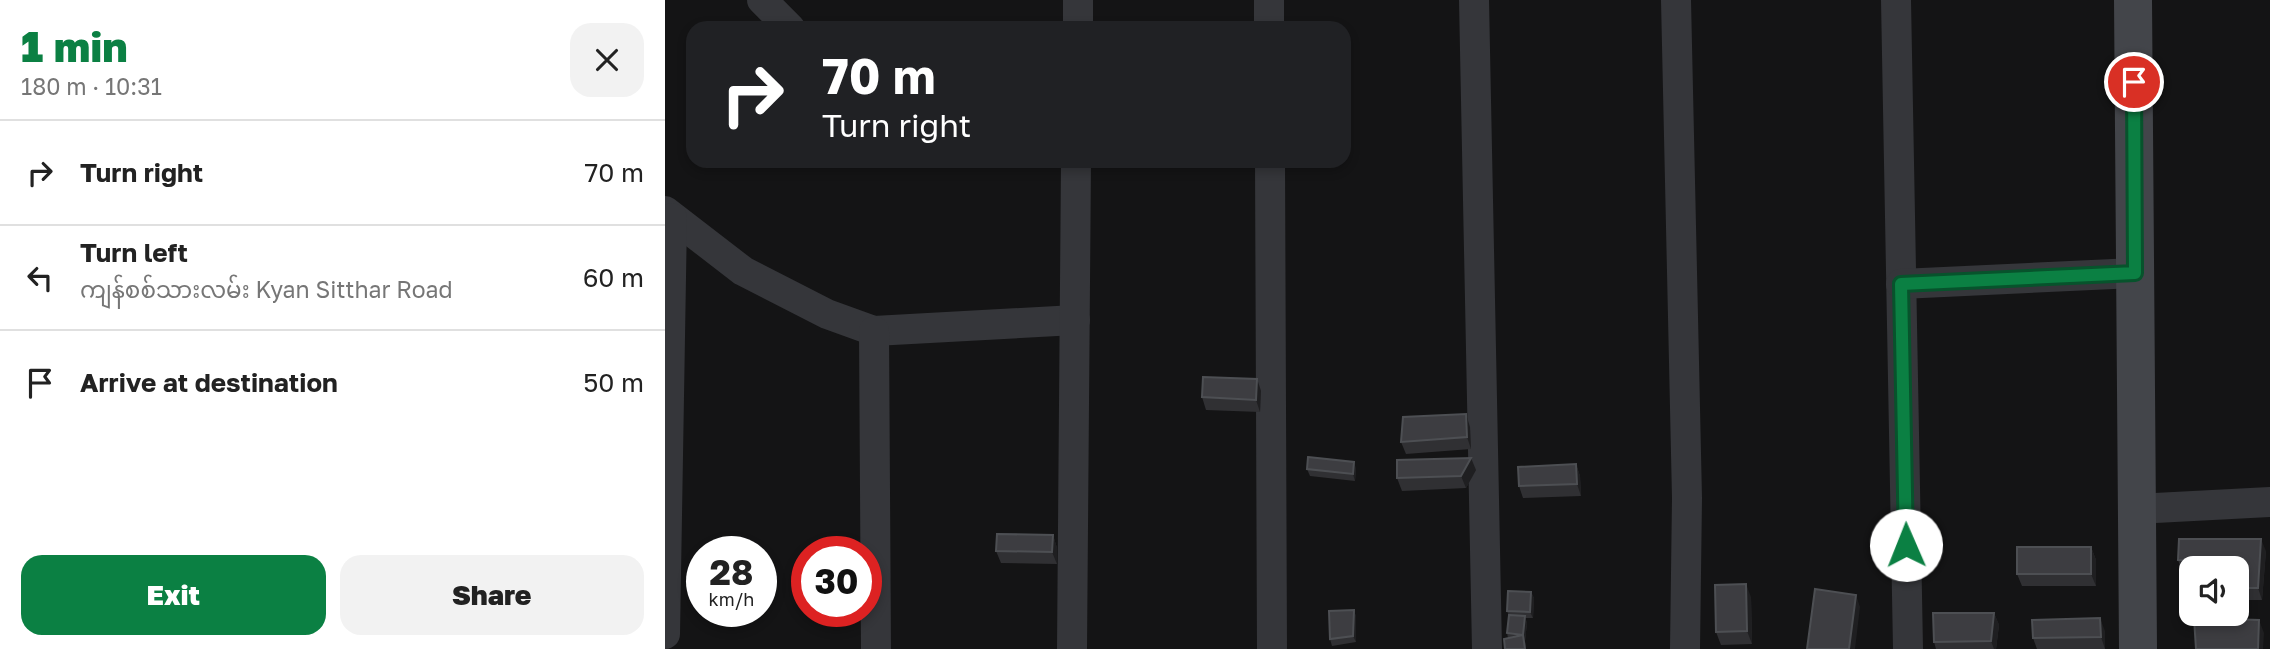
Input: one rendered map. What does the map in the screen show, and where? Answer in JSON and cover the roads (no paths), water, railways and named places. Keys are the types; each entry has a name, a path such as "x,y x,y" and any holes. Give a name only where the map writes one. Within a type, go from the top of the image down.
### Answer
{"main road":[{"path":"2133,0 2138,649"}],"street":[{"path":"762,0 783,21"},
{"path":"1078,0 1078,21"},
{"path":"1269,0 1269,21"},
{"path":"1474,0 1487,649"},
{"path":"1676,0 1687,498 1685,649"},
{"path":"1896,0 1908,649"},
{"path":"1072,649 1076,168"},
{"path":"1270,168 1272,649"},
{"path":"668,215 743,271 827,314 874,331 1075,320"},
{"path":"665,634 668,215"},
{"path":"1901,284 2135,273"},
{"path":"874,331 876,649"},
{"path":"2136,509 2270,502"}]}
